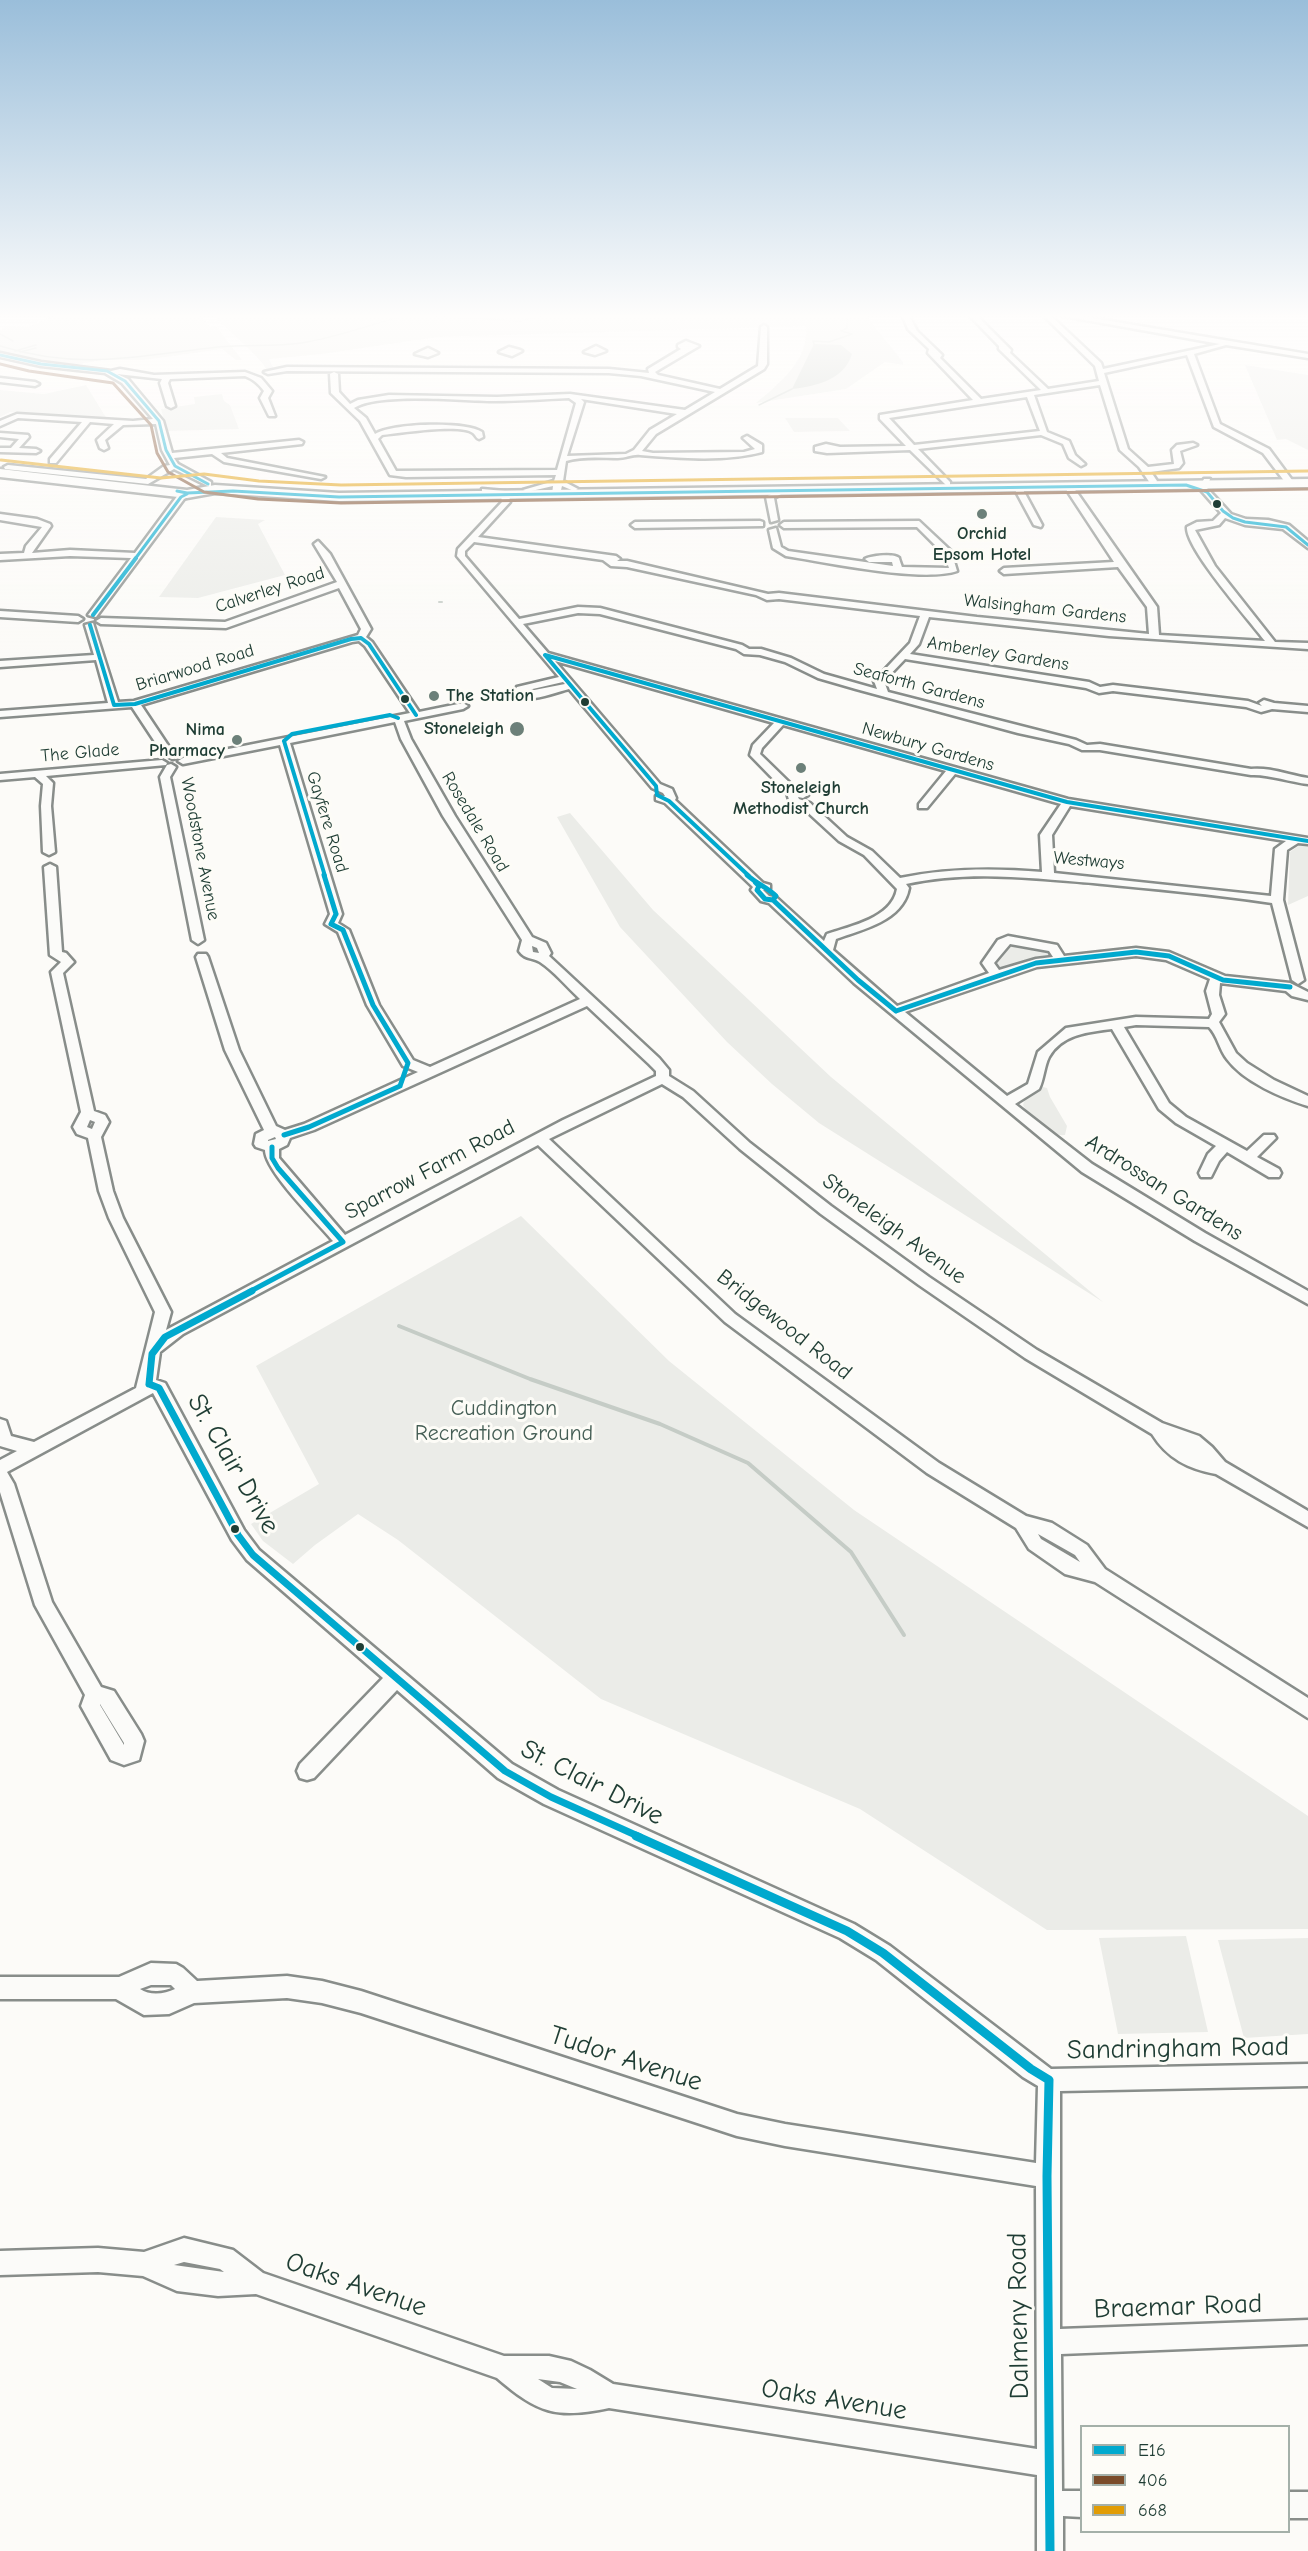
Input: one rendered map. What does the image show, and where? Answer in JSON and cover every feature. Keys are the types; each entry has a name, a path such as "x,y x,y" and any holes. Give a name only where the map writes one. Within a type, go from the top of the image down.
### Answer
{"highway":[{"path":"3,470 186,487 208,486 308,493 557,488 784,490 1017,486 1186,485 1211,487 1308,481"},
{"path":"208,486 303,496 507,495 557,488 1153,481 1211,487 1288,480 1308,481"}],"street":[{"path":"1,435 25,437 13,450"},
{"path":"53,461 75,435"},
{"path":"104,448 101,440 107,435"},
{"path":"163,435 169,456 186,487"},
{"path":"375,435 391,472 399,475 561,472"},
{"path":"557,488 570,435"},
{"path":"637,452 649,435"},
{"path":"564,455 627,456 637,452 672,455 744,454 759,450 759,447 740,435"},
{"path":"899,435 946,484"},
{"path":"840,449 910,448 1023,435"},
{"path":"1046,435 1065,443 1072,456 1081,464"},
{"path":"1120,435 1124,450 1153,481"},
{"path":"1235,435 1266,452 1288,480"},
{"path":"169,456 299,442"},
{"path":"1145,470 1176,466 1179,463 1175,453 1178,447 1193,445"},
{"path":"0,450 36,451"},
{"path":"215,452 224,460 321,477"},
{"path":"3,470 148,482 167,468 175,466"},
{"path":"186,487 208,486"},
{"path":"1017,486 1038,525"},
{"path":"1068,486 1154,611 1154,636"},
{"path":"114,705 99,657 95,620 186,487"},
{"path":"1211,487 1225,513 1245,522"},
{"path":"756,490 762,493 768,517 762,528 773,530 784,525"},
{"path":"766,521 770,497 784,490"},
{"path":"485,491 507,495 504,505 461,551 461,556 545,655"},
{"path":"1218,522 1225,513"},
{"path":"0,517 37,522 46,526 29,548 27,557"},
{"path":"635,525 766,521 784,525 914,522 923,525 943,547 954,567 948,571 899,570 895,558 839,561 780,551 773,530"},
{"path":"1273,645 1189,533 1194,526 1218,522 1268,523 1286,527 1308,545"},
{"name":"Walsingham Gardens","path":"472,539 608,560 614,564 627,564 759,593 767,597 779,596 926,614 1154,636 1308,646"},
{"path":"318,544 326,554 366,629 360,638 369,644 417,715"},
{"path":"0,557 70,553 137,556"},
{"path":"1005,571 1120,564"},
{"name":"Calverley Road","path":"0,614 78,619 81,623 95,620 226,625 341,584"},
{"name":"Seaforth Gardens","path":"517,622 578,610 600,611 739,647 747,652 760,652 788,660 821,676 1022,731 1072,742 1086,748 1100,747 1251,772 1265,779 1279,777 1308,782"},
{"path":"860,687 879,681 903,656 918,638 926,614"},
{"name":"Briarwood Road","path":"0,714 135,704 360,638"},
{"name":"Ardrossan Gardens","path":"545,655 656,786 657,795 669,801 759,886 757,890 760,896 773,900 858,980 1087,1168 1200,1237 1307,1296"},
{"name":"Newbury Gardens","path":"545,655 1067,802 1302,840"},
{"name":"Amberley Gardens","path":"903,656 1089,685 1099,690 1113,688 1248,704 1261,709 1272,706 1308,709"},
{"path":"0,664 99,657"},
{"path":"879,681 884,693"},
{"path":"135,704 172,762"},
{"name":"The Glade","path":"0,777 172,762 463,706"},
{"name":"Rosedale Road","path":"398,718 406,739 449,816 528,940 525,951 529,955 542,957 627,1036"},
{"path":"780,722 757,747 755,754 793,792 794,801 806,805 843,839 867,853 903,888 903,896 885,915 831,936 809,934"},
{"name":"Gayfere Road","path":"284,741 336,914 331,924 343,930 373,1005 408,1064"},
{"name":"Woodstone Avenue","path":"172,762 165,777 198,940 190,951 202,957 232,1050 277,1133"},
{"path":"65,771 48,783 46,806 49,852 40,860 41,864 50,867 56,955 50,959 48,966 57,972 88,1114 83,1118 80,1127 82,1131 94,1135 106,1191 116,1218 163,1312 176,1318 194,1321"},
{"path":"923,806 952,771"},
{"path":"36,773 48,783"},
{"path":"1048,876 1046,836 1067,802"},
{"path":"1268,835 1281,849 1277,900 1298,983 1296,993 1308,996"},
{"path":"1281,849 1302,840"},
{"name":"Westways","path":"899,882 974,870 1219,891 1277,900"},
{"path":"827,951 831,936"},
{"path":"996,975 988,963 1002,943 1008,940 1053,948 1061,960"},
{"path":"896,1011 1036,963 1136,952 1183,961 1218,978 1248,984 1298,983"},
{"path":"1212,1023 1219,1014 1211,990 1212,984 1218,978"},
{"path":"343,1242 278,1168 272,1158 272,1147 282,1142 277,1133 309,1127 588,1000"},
{"path":"1006,1102 1034,1086 1043,1055 1057,1041 1079,1029 1136,1022 1212,1023 1218,1027 1230,1054 1238,1063 1259,1078 1308,1101"},
{"path":"1116,1025 1164,1106 1181,1120 1274,1173"},
{"name":"Stoneleigh Avenue","path":"627,1036 662,1070 663,1078 688,1094 745,1146 826,1210 924,1281 1031,1354 1158,1429 1167,1443 1182,1455 1199,1464 1219,1467 1308,1520"},
{"path":"400,1086 408,1064 431,1072"},
{"name":"Sparrow Farm Road","path":"154,1346 194,1321 539,1138 663,1078"},
{"name":"Bridgewood Road","path":"539,1138 730,1318 933,1468 1022,1523 1035,1544 1071,1568 1099,1575 1308,1708"},
{"path":"1248,1158 1269,1138"},
{"path":"1206,1173 1213,1158 1225,1146"},
{"path":"0,1468 142,1393 149,1384 151,1374 149,1367 163,1312"},
{"name":"St. Clair Drive","path":"149,1384 159,1388 238,1535 253,1554 505,1771 527,1786 847,1931 883,1953 1031,2069 1049,2080"},
{"path":"0,1457 3,1434 35,1449"},
{"path":"0,1476 6,1484 44,1605 95,1694"},
{"path":"307,1771 397,1677"},
{"path":"0,1988 119,1988 151,1974 176,1975 193,1992"},
{"name":"Tudor Avenue","path":"119,1988 144,2004 169,2003 193,1992 287,1987 322,1992 361,2002 737,2125 784,2135 1047,2176"},
{"name":"Sandringham Road","path":"1049,2080 1308,2074"},
{"name":"Dalmeny Road","path":"1049,2080 1047,2176 1050,2551"},
{"name":"Oaks Avenue","path":"0,2263 98,2260 144,2264 177,2279 218,2284 256,2282 504,2368 534,2394 554,2401 577,2403 609,2396 1050,2464"},
{"name":"Braemar Road","path":"1050,2343 1308,2332"},
{"name":"Oaks Avenue","path":"504,2368 543,2366 563,2369 582,2376 609,2396"},
{"path":"1050,2503 1080,2504"},
{"path":"1290,2505 1308,2505"}],"green space":[{"path":"1275,435 1308,435 1308,450 1286,439 1277,440"},
{"path":"216,517 265,520 258,524 285,575 198,598 159,597"},
{"path":"570,813 653,910 831,1077 1103,1302 819,1123 772,1084 727,1042 620,927 557,817"},
{"path":"1301,844 1308,844 1308,896 1288,905 1290,852"},
{"path":"1012,943 1049,950 1053,956 1001,970 992,966 1003,946"},
{"path":"1043,1087 1047,1088 1067,1126 1065,1135 1047,1130 1030,1115 1023,1105 1026,1096"},
{"name":"Cuddington Recreation Ground","path":"521,1216 669,1361 854,1510 1308,1816 1308,1929 1047,1930 860,1809 601,1699 398,1540 358,1514 293,1564 263,1541 251,1524 319,1484 256,1366"},
{"path":"1186,1936 1208,2032 1118,2034 1099,1938"},
{"path":"1308,1938 1308,2034 1244,2038 1218,1940"}],"waterway":[{"path":"399,1326 530,1379 660,1424 748,1463 851,1552 904,1635"}],"transit line":[{"name":"406","path":"153,435 157,453 168,472 204,492 258,499 341,503 1308,489"},
{"name":"E16","path":"162,435 166,450 175,466 208,484"},
{"name":"668","path":"1,460 161,478 204,474 259,481 341,485 1308,471"},
{"name":"E16","path":"177,491 187,493 233,491 339,497 1186,485 1207,492 1223,511 1233,518 1245,522 1286,527 1308,545"},
{"name":"E16","path":"93,615 181,497 187,494"},
{"name":"E16","path":"90,625 114,705"},
{"name":"E16","path":"361,638 369,644 416,715"},
{"name":"E16","path":"114,705 135,704 351,639 361,638"},
{"name":"E16","path":"545,655 1067,802 1308,841"},
{"name":"E16","path":"545,655 656,786 657,795 669,801 759,886 769,889 776,896 773,900"},
{"name":"E16","path":"284,741 292,734 390,715 398,718"},
{"name":"E16","path":"284,741 336,914"},
{"name":"E16","path":"755,882 759,886 757,890 765,899 773,900 858,980 896,1011"},
{"name":"E16","path":"336,914 331,924 343,930 373,1005 408,1063 400,1086"},
{"name":"E16","path":"896,1011 1036,963 1136,952 1169,956 1223,980 1290,987"},
{"name":"E16","path":"284,1135 309,1127 400,1086"},
{"name":"E16","path":"272,1147 272,1158 278,1168 343,1242"},
{"name":"E16","path":"149,1384 152,1354 165,1337 343,1242"},
{"name":"E16","path":"149,1384 159,1388 238,1535 253,1555 505,1771 551,1797 847,1931 883,1953 1031,2069 1049,2080"},
{"name":"E16","path":"1049,2080 1047,2176 1050,2551"}],"place":[{"name":"Orchid Epsom Hotel","path":"982,514"},
{"name":"The Station","path":"434,696"},
{"name":"Stoneleigh","path":"517,729"},
{"name":"Nima Pharmacy","path":"237,740"},
{"name":"Stoneleigh Methodist Church","path":"801,768"}]}
